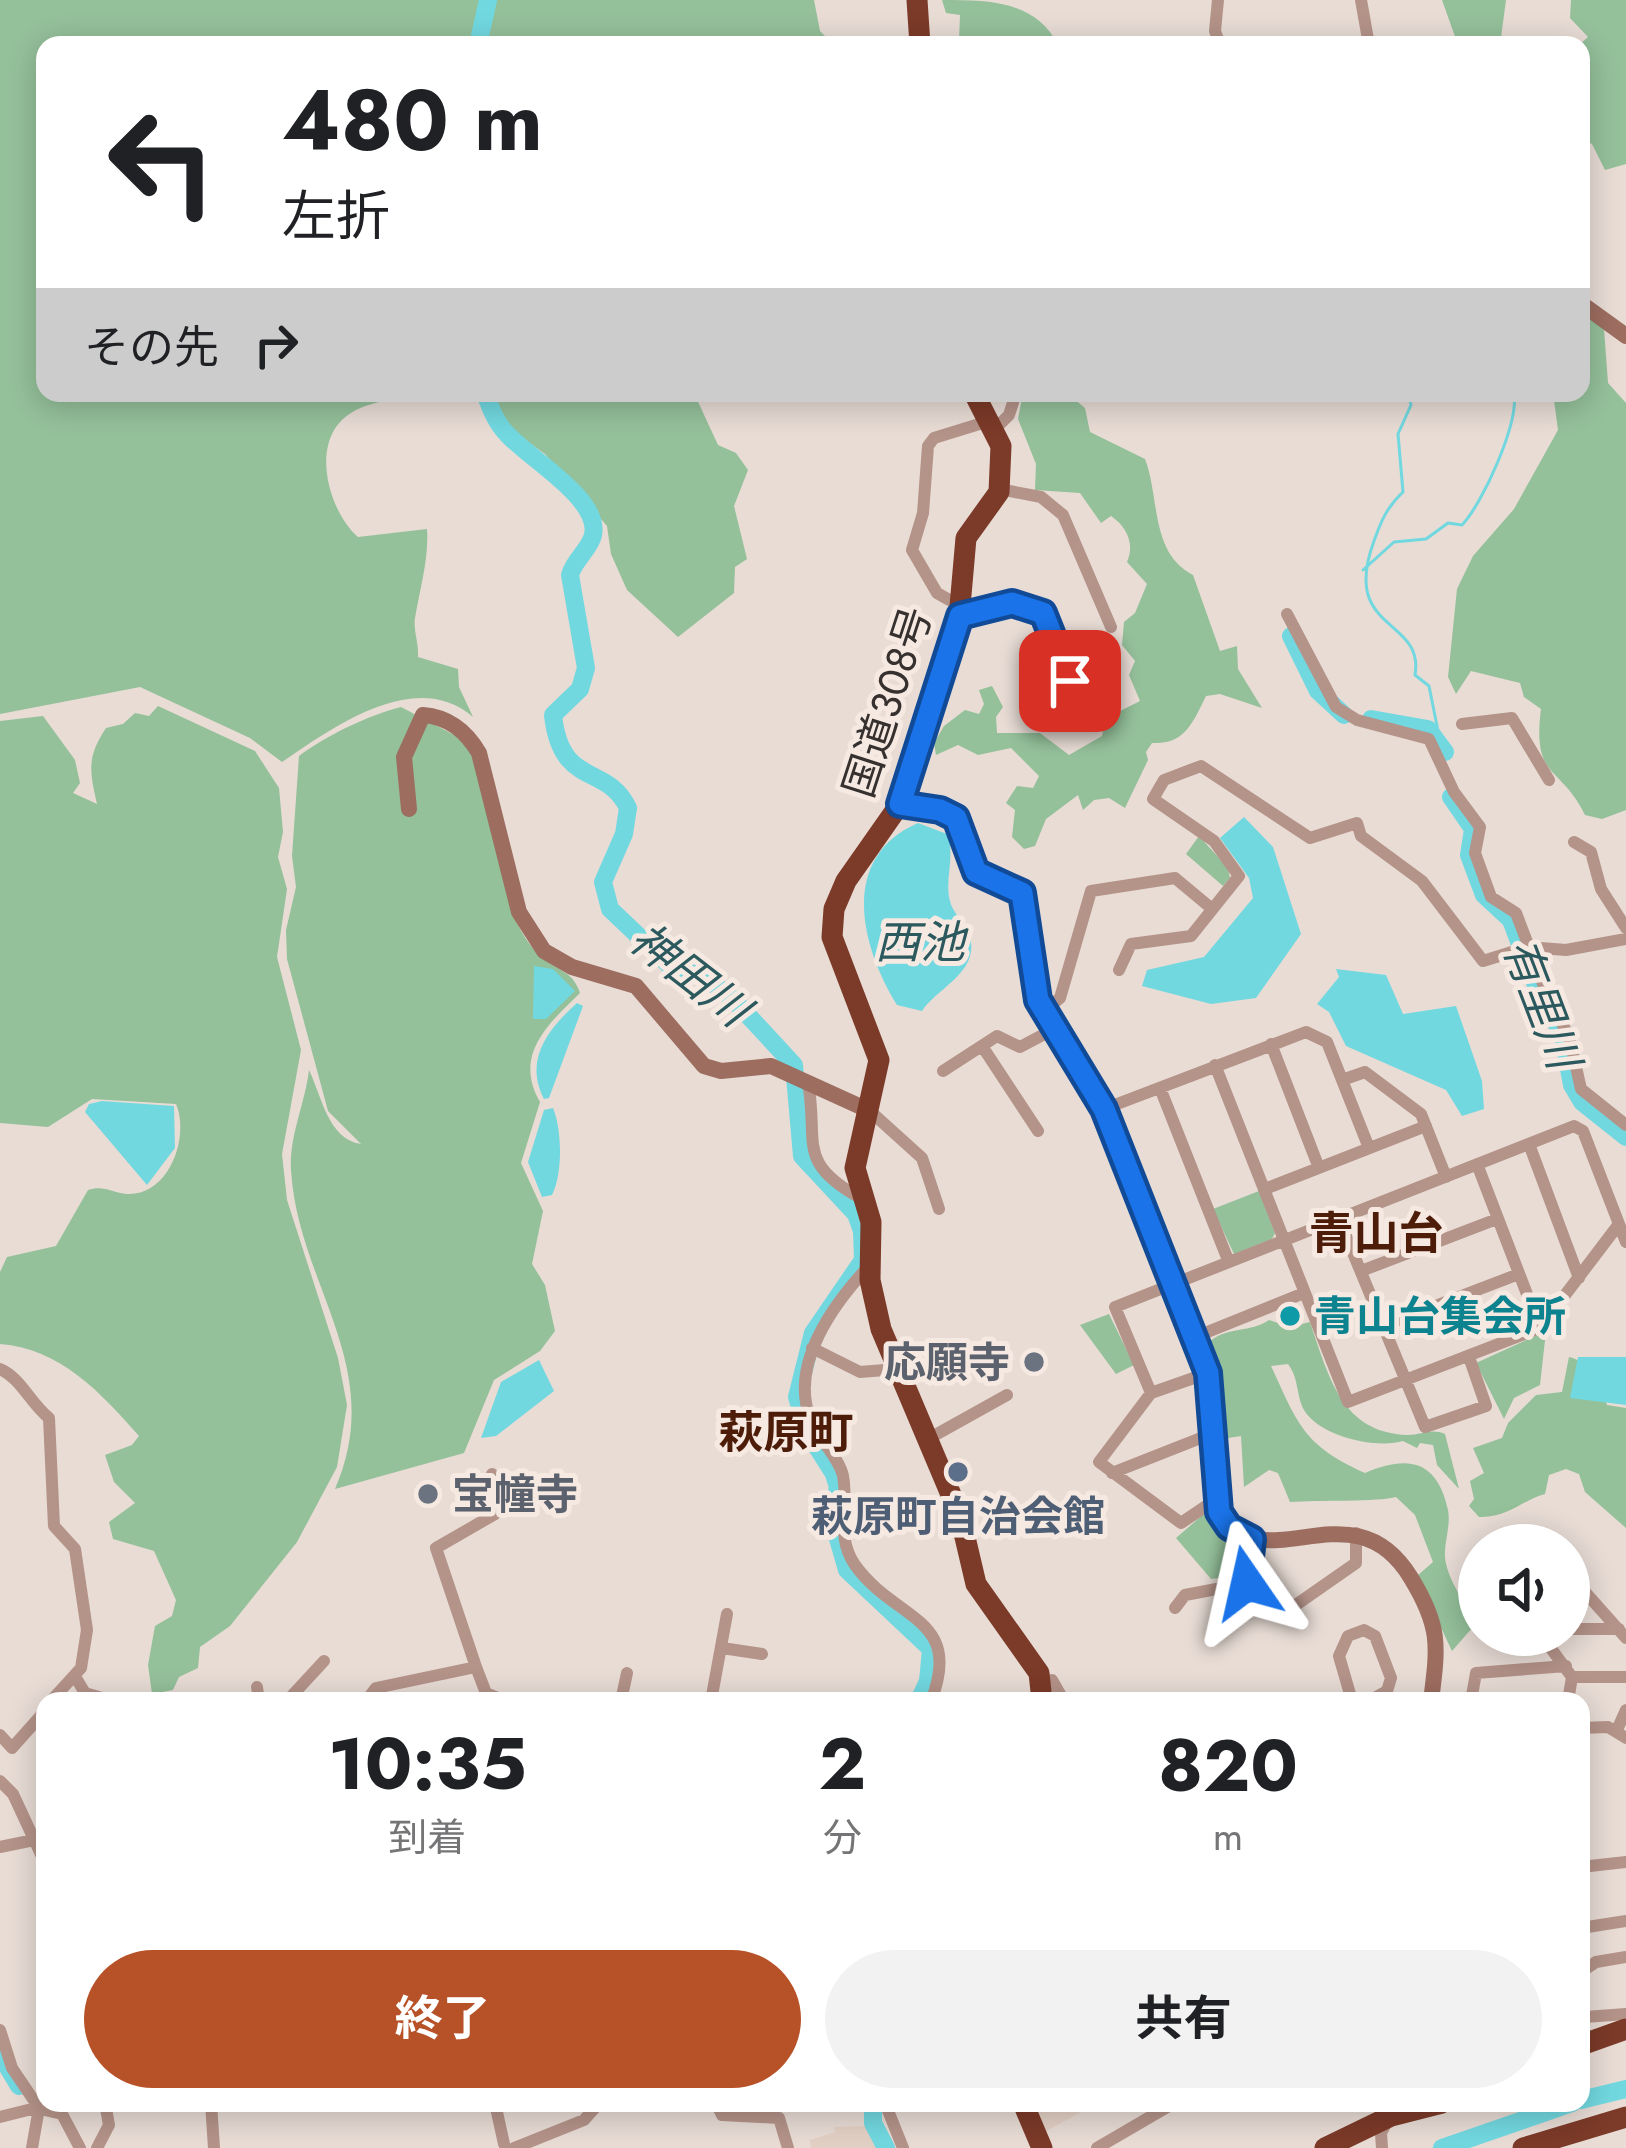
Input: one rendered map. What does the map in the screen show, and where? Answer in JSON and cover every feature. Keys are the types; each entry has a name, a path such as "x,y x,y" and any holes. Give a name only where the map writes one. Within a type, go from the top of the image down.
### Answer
{"highway":[{"path":"917,0 919,36"},
{"path":"979,402 1003,459 999,489"},
{"name":"国道308号","path":"999,489 989,512 966,538 960,611 900,804 846,881 833,909 837,954 879,1060 870,1111 855,1154 873,1237 872,1293 897,1369 960,1516 976,1584 1042,1692"},
{"path":"1590,2041 1626,2029"},
{"path":"1590,2055 1626,2043"},
{"path":"1027,2112 1042,2148"},
{"path":"1325,2148 1394,2112"},
{"path":"1523,2148 1626,2116"}],"street":[{"path":"1217,36 1218,0"},
{"path":"1361,0 1367,36"},
{"path":"1590,308 1626,336"},
{"path":"1013,402 1009,415 992,425 934,438 928,446 923,513 913,539 917,564 937,593 960,611 1012,603 1043,613 1070,681"},
{"path":"999,489 1041,497 1063,515 1111,627"},
{"path":"1287,614 1336,707 1357,720 1420,734 1434,744 1454,792 1480,827 1475,853 1491,897 1516,913 1569,1036 1581,1089 1626,1125"},
{"path":"409,809 407,746 423,715 439,717 464,732 479,753 519,912 544,951 569,966 636,986 704,1066 722,1071 771,1066 870,1111 922,1158 938,1209"},
{"path":"1462,724 1512,718 1549,780"},
{"path":"1119,970 1131,944 1191,935 1239,873 1214,841 1153,797 1164,780 1201,766 1310,838 1357,823 1361,836 1421,881 1484,961 1528,947 1566,950 1626,939"},
{"path":"900,804 940,810 956,818 976,872 1022,893 1031,982 1104,1109 1208,1373 1215,1500 1229,1527 1252,1539 1356,1533 1380,1541 1400,1561 1436,1624 1432,1692"},
{"path":"1574,842 1591,852 1600,889 1626,928"},
{"path":"1045,1010 1060,998 1090,890 1175,878 1211,908"},
{"path":"944,1072 997,1036 1020,1047 1056,1028"},
{"path":"1104,1109 1306,1032 1327,1042 1369,1148"},
{"path":"1271,1044 1319,1168"},
{"path":"982,1046 1038,1131"},
{"path":"1215,1065 1348,1402 1540,1328 1619,1224"},
{"path":"1342,1080 1365,1072 1421,1114 1445,1177"},
{"path":"808,1082 808,1136 816,1163 862,1198"},
{"path":"1160,1088 1228,1260"},
{"path":"1265,1189 1426,1126"},
{"path":"1150,1393 1115,1307 1574,1126 1583,1131 1626,1242"},
{"path":"1528,1144 1579,1278"},
{"path":"1477,1164 1540,1328"},
{"path":"1339,1219 1421,1425 1448,1421 1487,1403 1469,1357"},
{"path":"1361,1271 1497,1219"},
{"path":"871,1264 808,1344 808,1411 842,1469 846,1549 866,1577 937,1638 942,1673 935,1692"},
{"path":"1383,1326 1519,1274"},
{"path":"1195,1337 1304,1293"},
{"path":"808,1344 860,1372 897,1369"},
{"path":"0,1369 17,1379 25,1397 49,1418 54,1526 75,1549 86,1617 76,1678 61,1692"},
{"path":"1208,1373 1150,1393 1099,1460 1181,1523 1215,1500"},
{"path":"928,1438 1007,1395"},
{"path":"1112,1473 1210,1435"},
{"path":"486,1692 436,1549 495,1514 500,1505 492,1474"},
{"path":"1247,1583 1280,1616 1356,1563 1356,1533"},
{"path":"1247,1583 1252,1539"},
{"path":"1173,1582 1185,1595"},
{"path":"1175,1608 1185,1595 1247,1583"},
{"path":"1590,1597 1623,1633"},
{"path":"713,1692 727,1614"},
{"path":"1350,1692 1340,1656 1348,1636 1364,1630 1376,1636 1391,1678 1385,1692"},
{"path":"1590,1631 1623,1633"},
{"path":"722,1648 762,1654"},
{"path":"1557,1656 1569,1671 1568,1692"},
{"path":"295,1692 324,1661"},
{"path":"373,1692 476,1667"},
{"path":"1473,1692 1476,1673 1569,1671 1626,1677"},
{"path":"623,1692 627,1673"},
{"path":"76,1678 84,1692"},
{"path":"1590,1729 1622,1734 1626,1710"},
{"path":"0,1735 4,1745 12,1748 36,1721"},
{"path":"0,1780 13,1794 36,1844"},
{"path":"0,1847 34,1840"},
{"path":"1590,1866 1626,1862"},
{"path":"1590,1927 1626,1921"},
{"path":"1590,1966 1626,1957"},
{"path":"1590,2017 1626,2014"},
{"path":"0,2030 12,2068 34,2108 32,2148"},
{"path":"0,2116 34,2108"},
{"path":"53,2112 62,2114 80,2148"},
{"path":"97,2148 109,2125 107,2112"},
{"path":"212,2112 214,2148"},
{"path":"497,2112 504,2147 584,2120 591,2112"},
{"path":"720,2112 779,2117 788,2148"},
{"path":"889,2112 903,2148"},
{"path":"1097,2148 1159,2112"},
{"path":"1382,2147 1381,2133 1399,2112"}],"shaded area":[{"path":"1035,2112 1081,2112 1045,2132"},
{"path":"867,2126 878,2148 811,2148 810,2140 835,2132 834,2127"}],"green space":[{"path":"0,0 814,0 825,36 36,36 36,402 381,402 351,413 338,425 326,457 331,493 358,537 427,529 415,622 418,657 458,669 459,687 473,717 451,703 401,700 350,719 282,762 250,738 140,687 0,714"},
{"path":"942,0 993,2 1023,11 1053,36 959,36 960,15 946,13"},
{"path":"1442,0 1506,0 1501,36 1455,36"},
{"path":"1571,0 1626,0 1626,164 1605,170 1590,143 1590,36 1570,18"},
{"path":"1590,318 1604,329 1608,383 1626,403 1626,810 1602,819 1585,815 1550,770 1541,748 1541,709 1524,697 1520,683 1471,671 1456,694 1448,677 1457,589 1473,556 1514,509 1558,430 1554,402 1590,402"},
{"path":"490,402 698,402 718,445 736,453 748,470 734,506 747,559 735,567 734,593 678,637 627,590 611,554 607,526 545,454 500,422"},
{"path":"1021,402 1078,402 1085,408 1090,432 1145,459 1169,553 1193,575 1220,651 1237,646 1238,669 1262,708 1220,694 1206,696 1180,736 1152,743 1125,808 1109,798 1094,800 1083,810 1078,795 1046,819 1035,846 1024,849 1012,837 1015,810 1006,803 1017,786 1033,788 1039,776 1011,748 978,755 958,745 936,755 934,743 944,726 965,710 979,714 984,704 979,690 992,686 1003,707 996,717 997,733 1040,733 1069,755 1102,736 1106,718 1140,701 1129,675 1135,661 1122,645 1124,622 1135,613 1147,584 1127,562 1130,542 1117,520 1111,516 1101,523 1080,493 1035,490 1036,464 1018,419"},
{"path":"158,706 255,751 279,788 283,832 278,857 287,889 277,957 301,1050 282,1154 287,1200 338,1358 347,1405 337,1467 297,1542 230,1626 200,1647 198,1668 179,1677 173,1690 162,1692 152,1692 148,1665 155,1626 172,1616 176,1600 154,1551 113,1539 109,1522 135,1503 114,1482 105,1455 132,1445 139,1436 78,1375 42,1354 0,1344 0,1272 7,1257 56,1246 88,1190 127,1194 154,1185 173,1162 180,1117 176,1104 92,1099 48,1127 0,1123 0,721 43,716 75,760 80,783 73,793 97,804 91,765 106,728 123,724 135,713 149,716"},
{"path":"401,707 460,738 472,752 513,915 533,948 569,976 580,993 556,1016 532,1055 530,1070 540,1102 521,1163 543,1211 532,1264 545,1285 555,1331 540,1351 494,1380 464,1453 335,1489 349,1445 346,1365 308,1252 291,1170 309,1070 333,1126 361,1144 328,1111 287,959 286,930 296,887 292,856 299,756 348,727"},
{"path":"1199,836 1228,868 1230,878 1223,886 1186,854"},
{"path":"1259,1191 1275,1233 1272,1239 1234,1254 1213,1209"},
{"path":"1109,1314 1134,1365 1116,1374 1080,1325"},
{"path":"1269,1320 1289,1327 1310,1322 1332,1382 1353,1413 1386,1432 1445,1434 1459,1489 1437,1465 1433,1445 1420,1443 1417,1448 1403,1441 1364,1442 1336,1434 1304,1410 1288,1364 1271,1366 1296,1418 1328,1453 1365,1473 1407,1463 1428,1471 1436,1480 1448,1510 1446,1564 1458,1592 1458,1644 1452,1651 1417,1576 1433,1562 1415,1515 1396,1497 1290,1502 1278,1473 1269,1470 1244,1487 1241,1436 1222,1439 1208,1351 1217,1336"},
{"path":"1546,1331 1540,1385 1514,1398 1504,1419 1476,1363"},
{"path":"1569,1357 1588,1369 1607,1405 1626,1408 1626,1528 1585,1492 1579,1474 1566,1469 1549,1475 1545,1494 1498,1515 1479,1517 1469,1506 1474,1499 1470,1481 1484,1473 1473,1448 1502,1438 1508,1423 1536,1395 1562,1392"},
{"path":"1206,1512 1243,1544 1242,1575 1211,1579 1176,1538"}],"water":[{"path":"1244,817 1273,847 1301,934 1256,998 1211,1004 1142,986 1147,970 1204,957 1253,898 1249,878 1220,838"},
{"name":"西池","path":"918,823 947,834 950,901 971,947 964,968 922,1011 897,1005 884,982 867,931 864,905 876,858 893,838"},
{"path":"534,966 553,969 575,991 546,1019 533,1019"},
{"path":"1336,969 1386,975 1403,1014 1456,1006 1482,1081 1484,1109 1462,1116 1446,1090 1346,1046 1329,1012 1317,1004 1339,977"},
{"path":"577,1003 583,1006 549,1098 544,1099 536,1071 542,1046"},
{"path":"89,1104 174,1106 175,1148 147,1185 85,1112"},
{"path":"553,1108 560,1164 552,1195 542,1197 528,1162 544,1110"},
{"path":"1578,1357 1626,1357 1626,1405 1570,1398"},
{"path":"539,1360 554,1391 496,1436 481,1438 501,1382"}],"waterway":[{"name":"神田川","path":"480,36 488,0"},
{"name":"神田川","path":"489,402 503,430 575,494 592,521 591,540 570,575 586,668 580,689 553,715 565,754 609,785 628,808 624,834 603,882 610,909 669,965 705,978 731,997 794,1065 802,1156 856,1214 862,1231 863,1260 813,1333 797,1397 807,1431 838,1487 832,1518 847,1570 931,1649 923,1692"},
{"path":"1410,402 1398,434 1403,492 1385,515 1374,541 1366,571 1367,593 1415,656 1415,675 1429,686 1440,741"},
{"path":"1363,570 1394,542 1426,539 1448,523 1462,525 1498,462 1514,402"},
{"name":"有里川","path":"1291,636 1318,691 1344,715"},
{"name":"有里川","path":"1371,719 1428,729 1445,752"},
{"name":"有里川","path":"1451,797 1473,829 1469,855 1484,895 1511,920 1532,976 1563,1036 1572,1085 1582,1102 1626,1137"},
{"path":"0,2054 19,2086"},
{"path":"1590,2098 1626,2089"},
{"name":"神田川","path":"873,2112 873,2123 886,2148"},
{"path":"1442,2148 1546,2112"}],"place":[{"name":"青山台集会所","path":"1290,1316"},
{"name":"応願寺","path":"1034,1362"},
{"name":"萩原町自治会館","path":"958,1472"},
{"name":"宝幢寺","path":"428,1494"}],"district":[{"name":"青山台","path":"1376,1233"},
{"name":"萩原町","path":"786,1432"}],"route":[{"path":"1070,681 1055,653 1043,613 1012,603 960,616 900,804 923,805 956,818 976,872 1018,887 1022,893 1031,982 1104,1109 1208,1373 1215,1500 1229,1527 1252,1539 1247,1583"}]}
